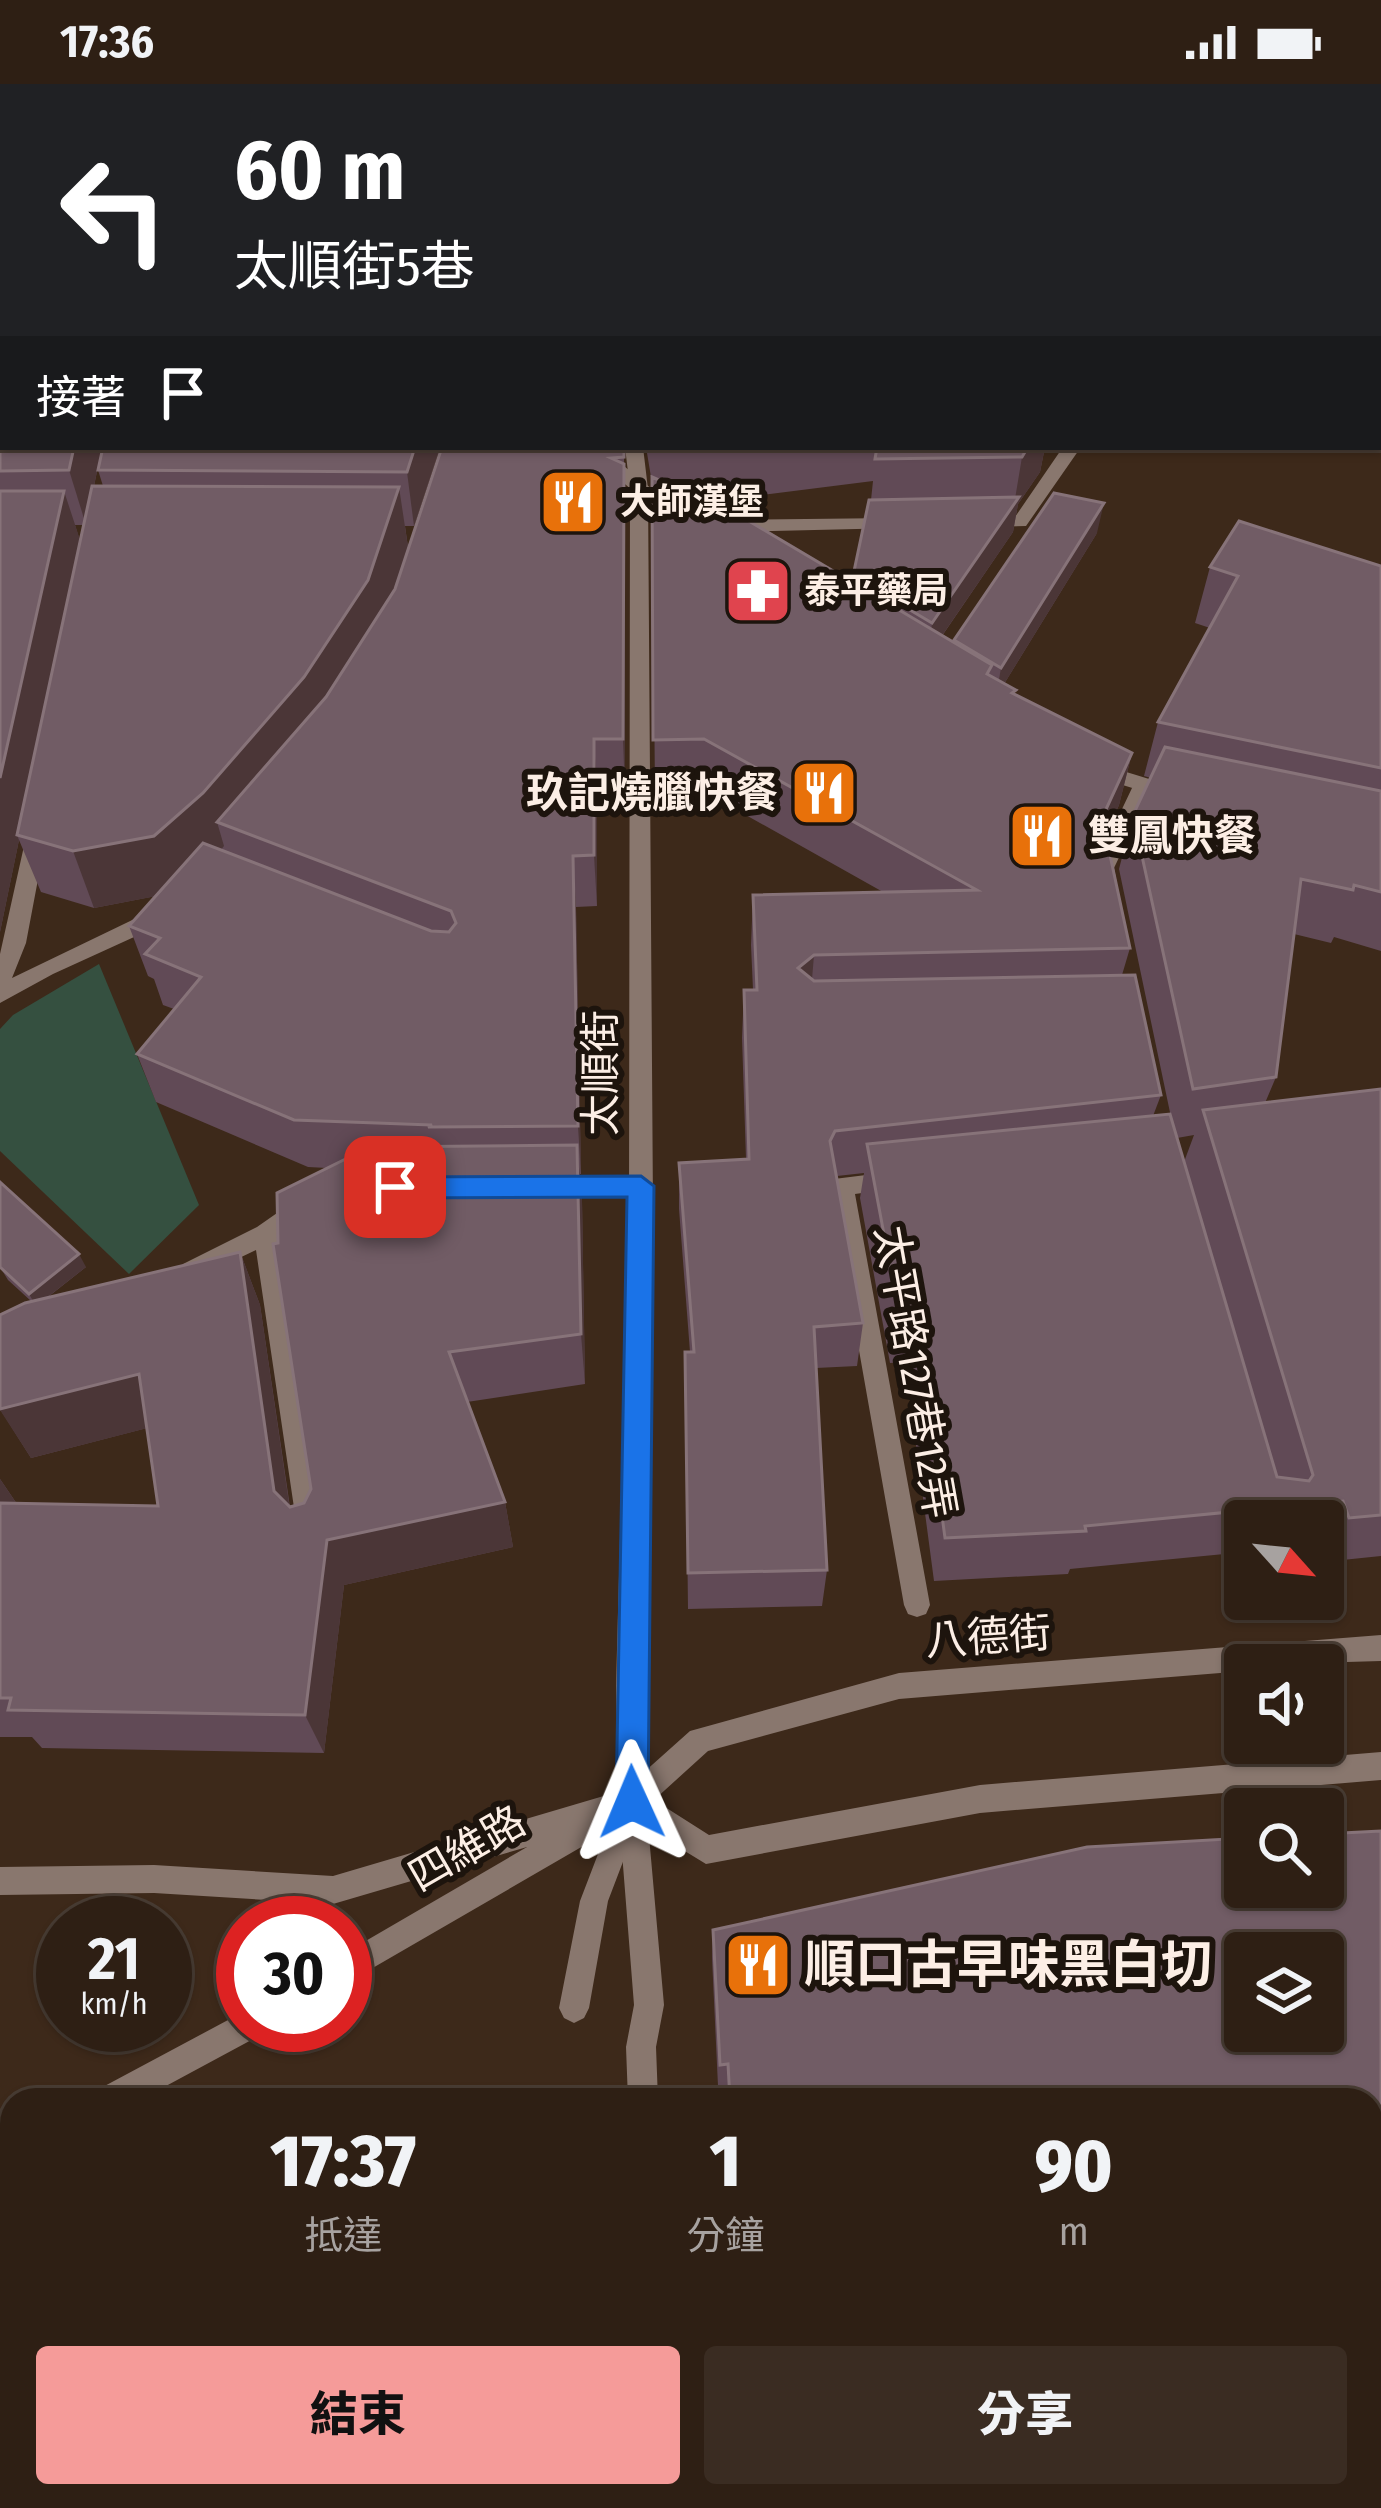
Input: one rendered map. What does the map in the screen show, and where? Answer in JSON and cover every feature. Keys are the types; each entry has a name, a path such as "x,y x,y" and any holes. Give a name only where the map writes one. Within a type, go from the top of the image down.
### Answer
{"street":[{"path":"594,450 692,526"},
{"path":"604,450 613,466"},
{"name":"太順街","path":"632,1802 641,1186 639,489 634,450"},
{"path":"1021,532 1070,450"},
{"path":"1021,532 1083,450"},
{"path":"956,523 1021,532"},
{"path":"732,551 713,532 913,524"},
{"path":"1087,766 1142,788 1188,798"},
{"path":"1112,908 1103,868 1142,788"},
{"path":"2,969 15,943 42,807"},
{"path":"0,995 45,968 171,911 184,900"},
{"name":"太平路127巷12弄","path":"911,1179 842,1186 917,1605"},
{"path":"524,1187 641,1186"},
{"path":"163,1284 266,1234 325,1189"},
{"path":"266,1234 311,1536"},
{"name":"八德街","path":"0,1881 154,1879 333,1890 632,1802 700,1739 899,1686 1381,1648"},
{"path":"632,1802 706,1850 980,1799 1381,1766"},
{"path":"574,2008 594,1901 632,1802"},
{"path":"632,1802 649,2006 641,2047 643,2088"},
{"name":"四維路","path":"372,1953 632,1802"},
{"path":"132,2088 216,2042"}],"green space":[{"path":"99,964 199,1205 129,1274 0,1151 0,1029 13,1015"}],"building":[{"path":"0,450 73,450 69,470 0,471"},
{"path":"102,450 414,450 407,472 98,470"},
{"path":"441,450 624,450 624,457 611,458 624,464 623,739 594,739 594,855 573,856 578,1126 428,1127 432,1125 294,1120 137,1054 201,977 145,954 160,938 129,926 203,843 431,931 449,932 456,923 451,911 217,822 326,697 395,589"},
{"path":"876,450 1026,450 1022,457 875,459"},
{"path":"652,477 737,514 992,665 987,674 1016,690 1012,693 1132,753 1102,818 1130,948 814,955 798,968 814,981 1135,975 1161,1095 835,1131 830,1141 863,1323 814,1327 827,1570 688,1573 685,1352 694,1352 679,1163 749,1159 744,990 757,990 753,895 977,890 704,739 653,740"},
{"path":"92,486 399,487 368,580 304,677 203,793 154,836 73,851 17,835"},
{"path":"0,491 64,491 0,778"},
{"path":"1054,493 1104,503 1001,668 954,640"},
{"path":"1019,497 932,623 853,576 869,500"},
{"path":"1239,521 1381,566 1381,768 1158,722 1238,576 1210,567"},
{"path":"1165,747 1381,791 1381,892 1301,879 1276,1077 1193,1089 1133,815"},
{"path":"1381,1089 1381,1515 1349,1518 1344,1500 1224,1500 1224,1513 1085,1526 1086,1531 945,1538 915,1313 899,1314 867,1144 1170,1114 1277,1477 1309,1481 1313,1475 1203,1110"},
{"path":"577,1145 581,1334 449,1352 505,1502 327,1540 305,1715 8,1710 11,1698 0,1698 0,1503 158,1506 139,1374 0,1409 0,1315 25,1303 240,1252 274,1491 290,1507 304,1503 311,1489 273,1244 278,1243 277,1193 370,1147"},
{"path":"0,1182 79,1254 29,1294 0,1267"},
{"path":"1381,1831 1381,2088 729,2088 728,2064 720,2065 713,1930 1087,1847 1224,1839 1224,1908 1344,1908 1344,1833"}],"place":[{"name":"大師漢堡","path":"573,502"},
{"name":"泰平藥局","path":"758,591"},
{"name":"玖記燒臘快餐","path":"824,793"},
{"name":"雙鳳快餐","path":"1042,836"},
{"name":"順口古早味黑白切","path":"758,1965"}],"route":[{"path":"395,1187 641,1186 630,1686 632,1802"}]}
